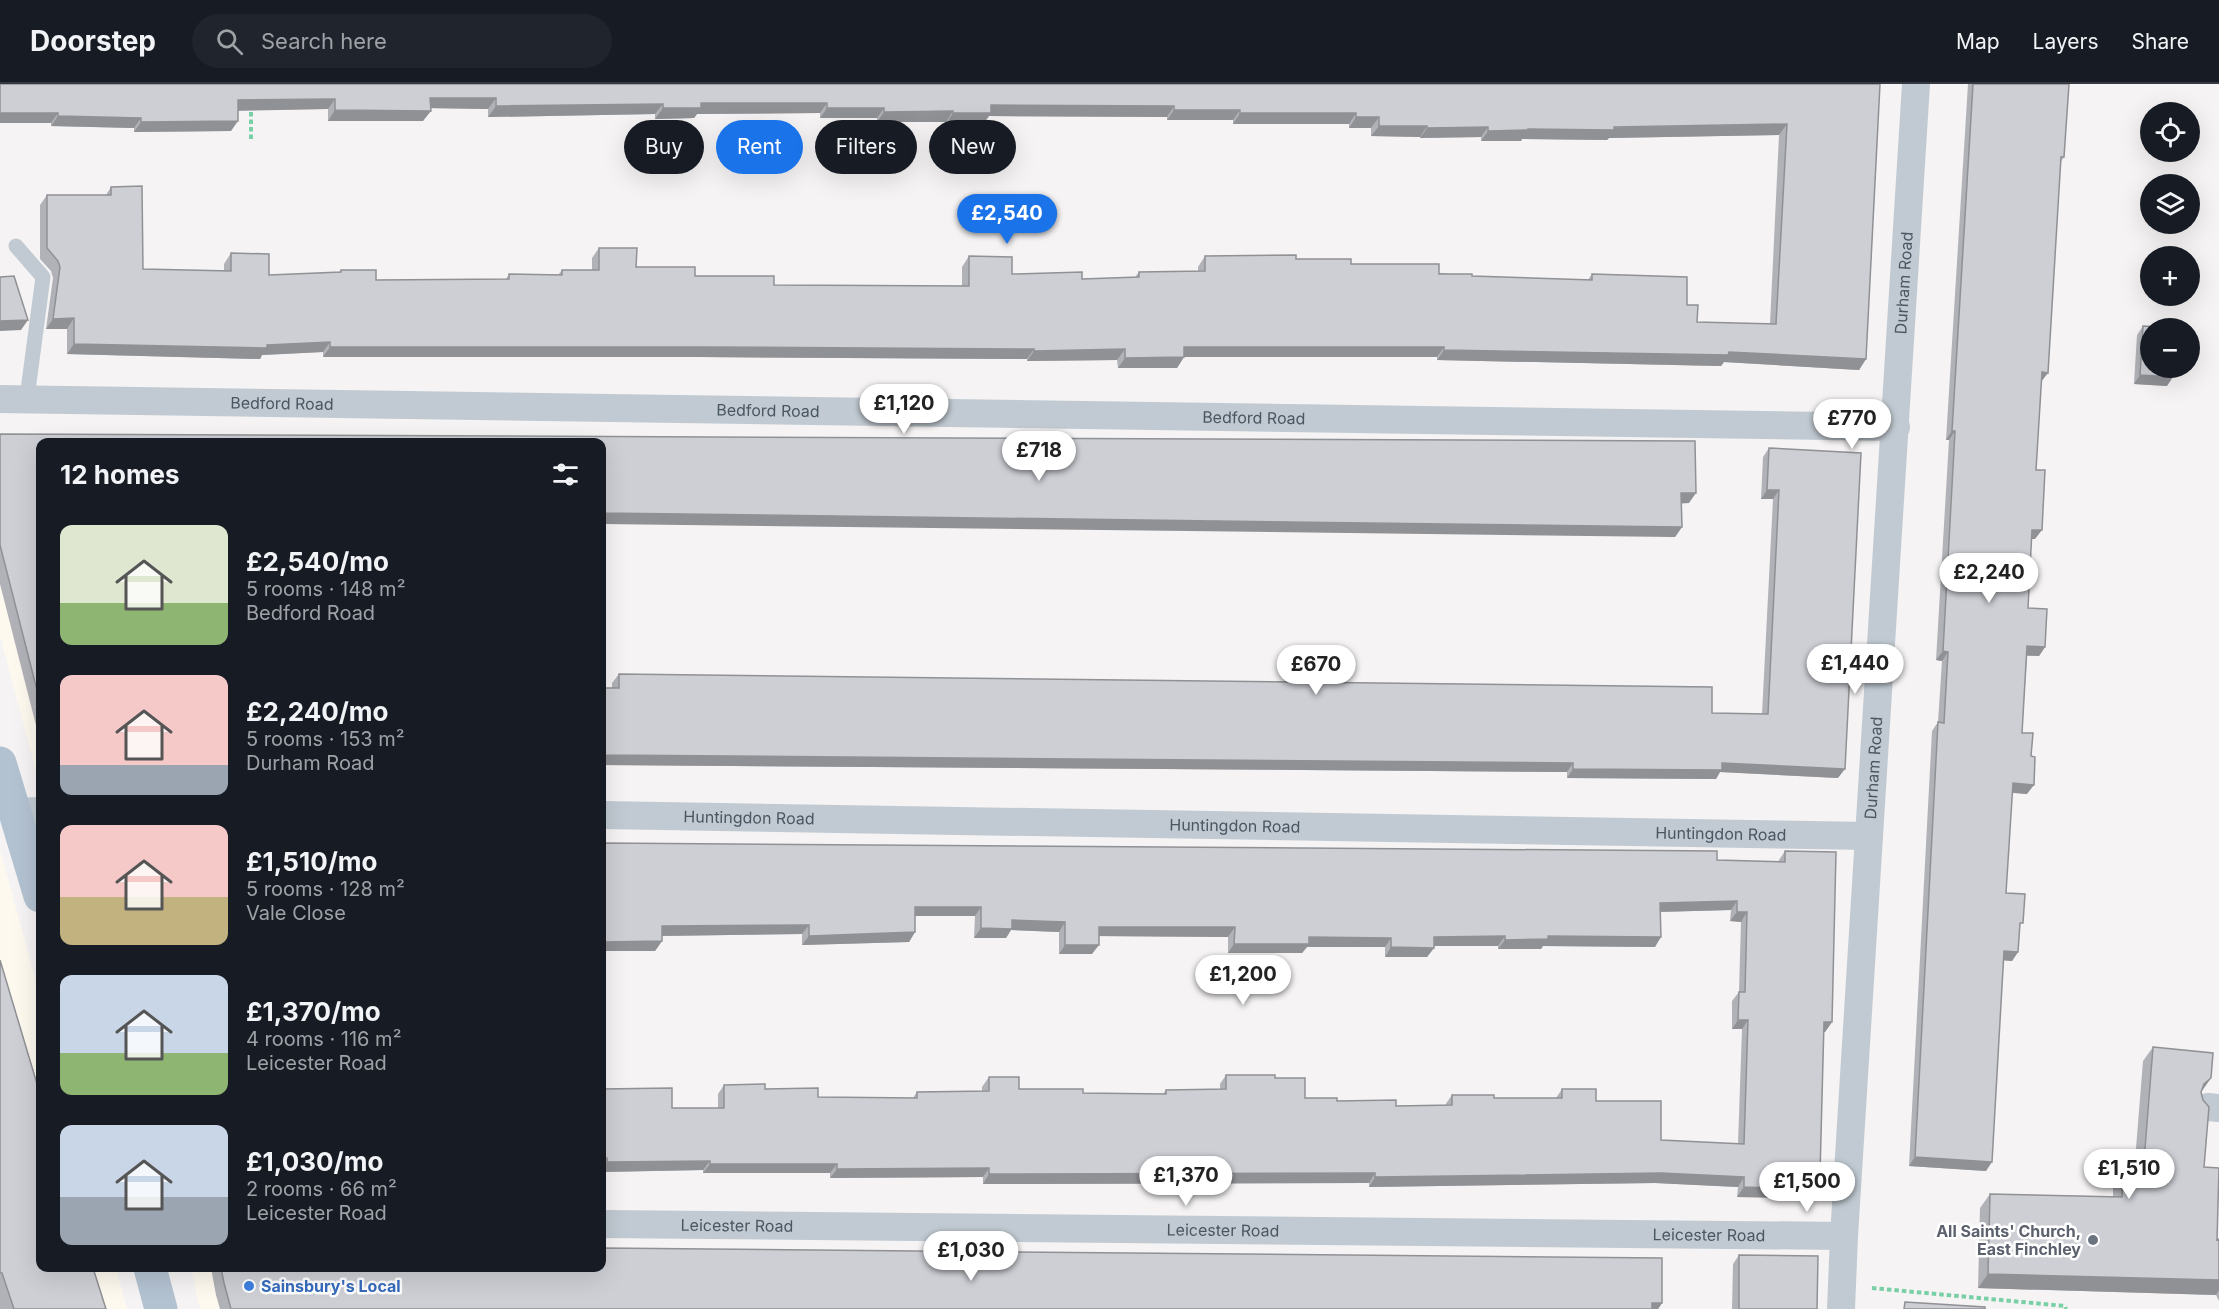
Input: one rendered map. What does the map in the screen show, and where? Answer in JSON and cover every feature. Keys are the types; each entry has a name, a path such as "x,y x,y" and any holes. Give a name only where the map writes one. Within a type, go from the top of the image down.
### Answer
{"main road":[{"path":"0,763 28,812 36,868"},
{"path":"151,1272 161,1309"}],"street":[{"name":"Durham Road","path":"1842,1297 1916,84"},
{"name":"Bedford Road","path":"14,398 1896,427"},
{"name":"Huntingdon Road","path":"606,815 1869,836"},
{"name":"Leicester Road","path":"606,1224 1844,1236"}],"lane":[{"path":"14,398 43,278 16,246"}],"path":[{"path":"251,106 251,139"},
{"path":"1842,1297 2065,1306 2066,1309"}],"shaded area":[{"path":"0,439 36,442 36,771 0,636"},
{"path":"0,850 36,981 36,1272 117,1272 127,1309 0,1309"},
{"path":"192,1272 302,1272 302,1309 200,1309"}],"building":[{"path":"0,84 1880,84 1866,359 1729,352 1728,355 1444,350 1444,347 1184,347 1184,357 1125,358 1125,349 1034,351 1034,349 707,347 330,347 330,342 267,345 267,348 74,344 74,318 53,319 60,267 47,248 47,195 111,195 111,187 142,186 143,269 231,271 231,253 269,254 269,275 376,270 376,280 509,279 509,274 562,275 562,270 599,270 599,248 637,248 636,267 695,267 695,276 774,276 774,285 969,286 969,256 1012,257 1012,274 1082,272 1082,279 1139,277 1139,272 1205,271 1205,256 1296,255 1296,259 1351,259 1351,264 1439,264 1439,274 1472,274 1472,276 1592,280 1592,274 1687,277 1687,305 1698,305 1697,322 1776,324 1787,124 1614,127 1614,130 1488,131 1488,127 1379,126 1379,117 1356,117 1356,113 1240,113 1240,110 1174,110 1174,106 991,105 991,113 953,113 953,111 884,112 884,108 827,108 827,103 701,103 701,108 663,108 663,104 496,106 496,98 430,98 431,111 335,110 335,99 238,100 238,121 141,122 141,118 58,116 58,113 0,113"},
{"path":"1973,84 2069,84 2064,157 2061,157 2048,373 2042,372 2036,470 2045,470 2042,530 2032,530 2028,608 2047,609 2045,647 2027,646 2022,733 2033,733 2031,756 2035,757 2034,785 2013,783 2006,893 2025,894 2018,952 2004,951 1992,1162 1915,1157 1938,722 1944,723 1948,652 1943,651 1955,431 1952,431"},
{"path":"14,276 28,320 0,321 0,277"},
{"path":"0,434 1695,441 1696,493 1681,493 1682,527 606,513 606,438 36,438 36,686 0,545"},
{"path":"1769,448 1861,453 1845,769 1722,763 1722,770 1573,769 1573,763 606,755 606,688 619,688 619,674 1712,687 1712,713 1768,714 1779,490 1767,490"},
{"path":"606,843 1717,851 1717,860 1785,862 1785,851 1836,852 1832,1022 1824,1022 1820,1174 1800,1174 1799,1189 1744,1187 1744,1177 1661,1173 1375,1177 1375,1173 989,1174 989,1168 837,1169 837,1164 710,1164 710,1161 607,1162 606,1158 606,1089 672,1088 672,1108 724,1108 724,1085 765,1084 765,1089 818,1088 818,1097 917,1098 917,1092 989,1091 989,1077 1019,1077 1019,1089 1083,1089 1083,1093 1166,1094 1166,1090 1226,1089 1226,1075 1275,1075 1275,1078 1305,1078 1305,1098 1337,1098 1337,1101 1396,1100 1396,1106 1452,1105 1452,1095 1494,1095 1494,1098 1562,1098 1562,1089 1596,1089 1596,1101 1661,1101 1661,1140 1744,1144 1748,1020 1738,1020 1739,992 1745,992 1747,912 1737,912 1737,901 1660,903 1661,937 1548,936 1548,939 1505,940 1505,936 1434,937 1434,948 1391,947 1391,938 1309,937 1309,944 1234,944 1235,927 1099,927 1099,945 1065,945 1065,922 1012,920 1012,929 981,928 981,907 915,907 915,932 809,936 809,925 662,926 662,941 606,942"},
{"path":"0,960 36,1081 36,1272 94,1272 106,1309 14,1309 2,1273 0,1273"},
{"path":"2153,1047 2213,1053 2211,1078 2204,1084 2201,1092 2203,1100 2209,1107 2204,1167 2219,1168 2217,1240 2219,1239 2219,1280 1988,1274 1990,1194 2122,1197 2123,1173 2143,1174"},
{"path":"606,1248 1662,1258 1662,1303 1652,1303 1652,1309 231,1309 222,1272 606,1272"},
{"path":"1739,1255 1818,1256 1817,1309 1739,1309"},
{"path":"1905,1302 1985,1307 1985,1309 1904,1309"}],"place":[{"name":"All Saints' Church, East Finchley","path":"2093,1240"},
{"name":"Sainsbury's Local","path":"249,1286"}]}
